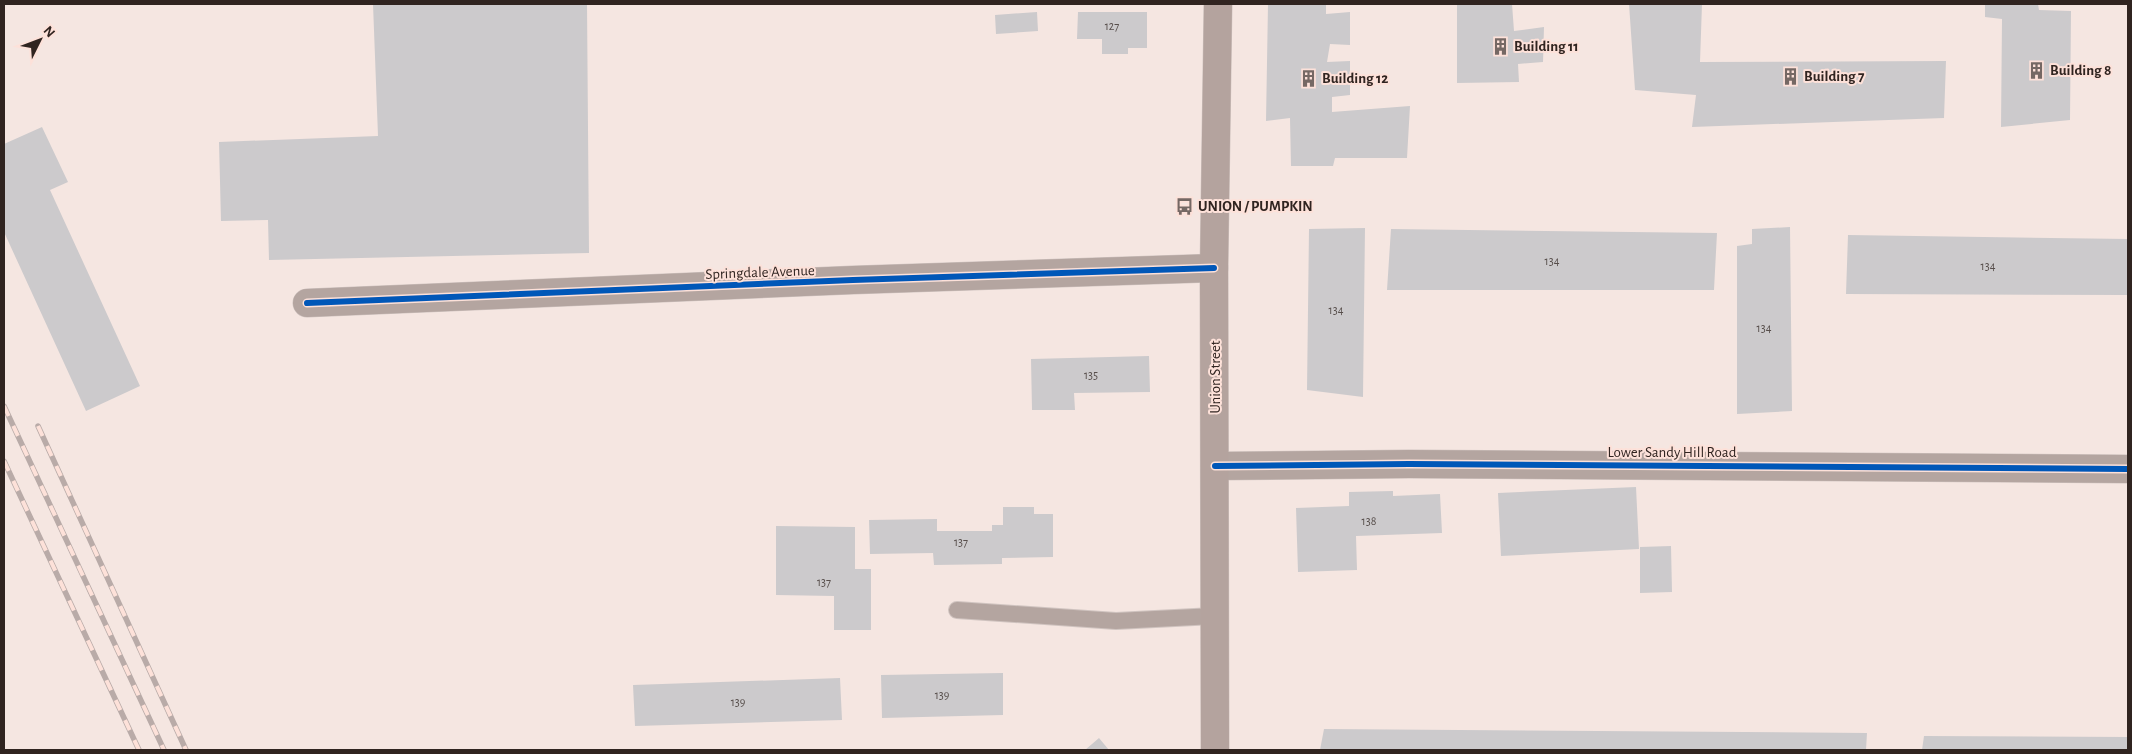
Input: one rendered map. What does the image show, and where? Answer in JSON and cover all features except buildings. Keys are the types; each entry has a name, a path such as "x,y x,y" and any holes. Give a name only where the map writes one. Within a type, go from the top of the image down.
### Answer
{"main road":[{"name":"Union Street","path":"1215,750 1214,268 1218,4"}],"street":[{"name":"Springdale Avenue","path":"307,303 843,280 1214,268"},
{"name":"Lower Sandy Hill Road","path":"1215,466 1419,464 2128,469"}],"lane":[{"path":"957,610 1116,622 1214,616"}],"railway":[{"path":"4,406 164,750"},
{"path":"38,426 186,750"},
{"path":"4,461 139,750"}],"cycle path":[{"path":"307,303 853,280 1214,268"},
{"path":"1215,466 1409,464 2128,469"}],"place":[{"name":"Building 11","path":"1500,46"},
{"name":"Building 8","path":"2036,70"},
{"name":"Building 7","path":"1790,76"},
{"name":"Building 12","path":"1308,78"},
{"name":"UNION / PUMPKIN","path":"1184,206"}]}
